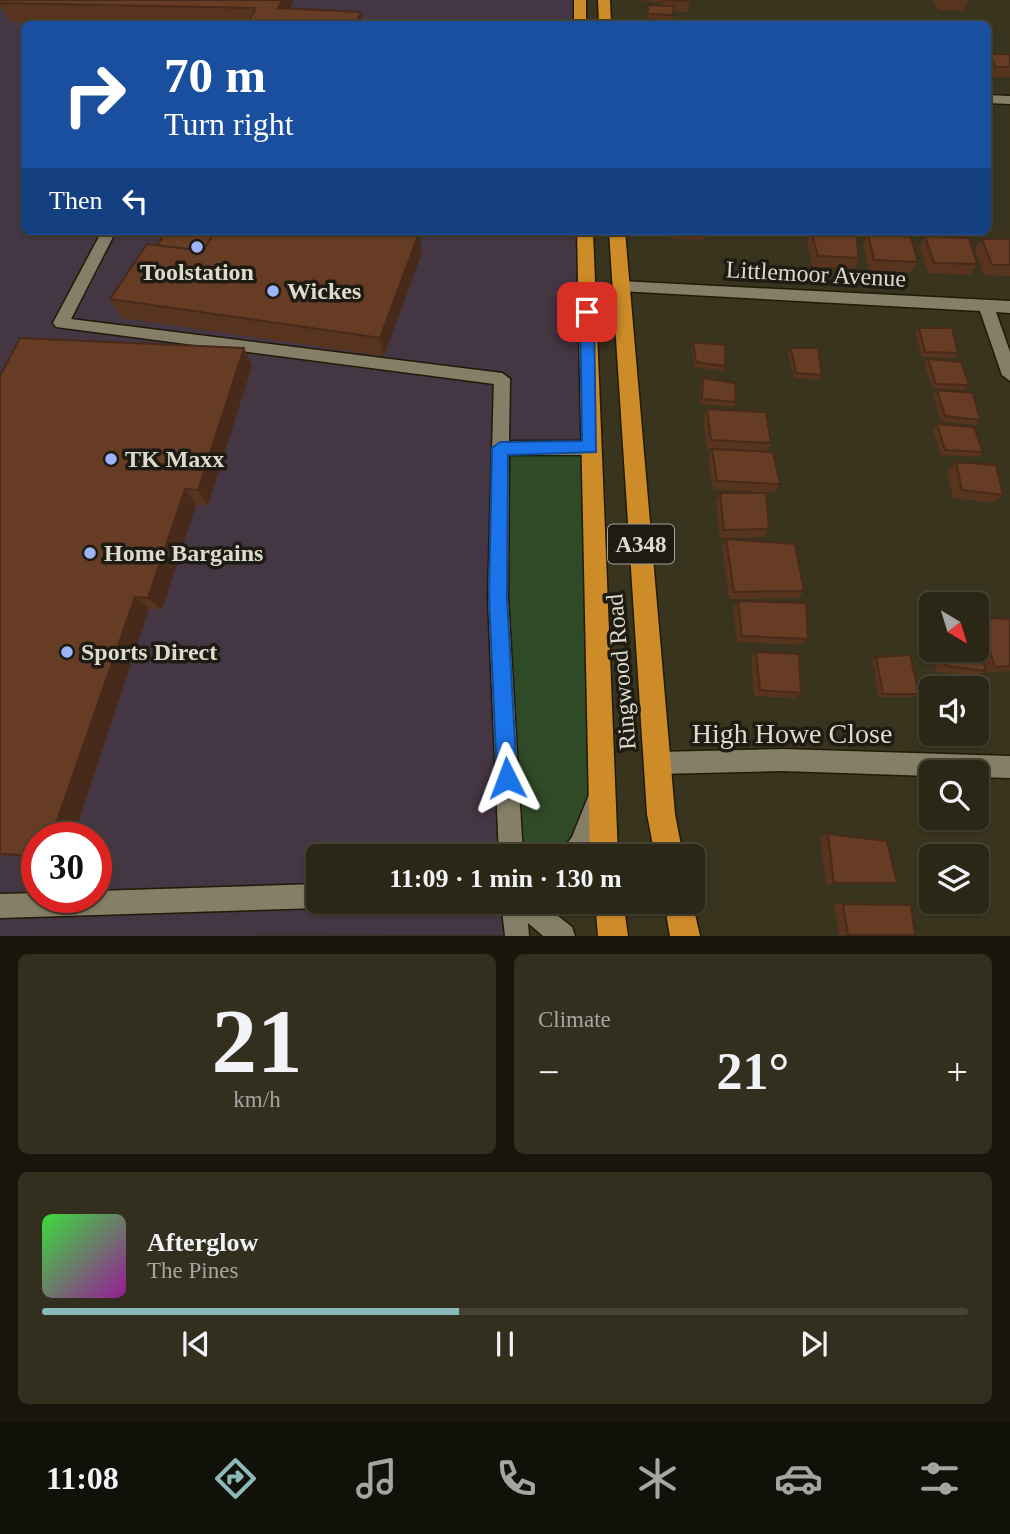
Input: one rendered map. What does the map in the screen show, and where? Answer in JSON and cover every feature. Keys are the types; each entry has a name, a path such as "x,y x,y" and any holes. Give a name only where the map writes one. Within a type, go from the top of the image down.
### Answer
{"highway":[{"path":"580,0 580,21"},
{"path":"604,0 605,21"},
{"name":"Ringwood Road","path":"585,235 604,844"},
{"name":"Ringwood Road","path":"617,235 661,814 667,844"},
{"path":"610,914 613,936"},
{"path":"681,914 685,936"}],"street":[{"path":"991,99 1010,100"},
{"path":"107,235 61,323 502,379 498,597 510,844"},
{"name":"Littlemoor Avenue","path":"620,286 1010,307"},
{"path":"986,306 1010,375"},
{"path":"500,448 590,448"},
{"name":"High Howe Close","path":"658,763 783,760 1010,767"},
{"path":"580,844 602,791"},
{"path":"0,906 306,897"},
{"path":"514,914 517,936"},
{"path":"535,914 563,936"}],"shaded area":[{"path":"0,0 580,0 580,21 21,21 21,37 0,37"},
{"path":"0,37 21,37 21,222 3,253 77,252 36,327 14,323 0,350"},
{"path":"21,222 21,235 585,235 590,448 513,844 306,844 306,914 515,914 517,935 0,936 0,350 14,323 76,252 2,254"}],"green space":[{"path":"500,448 590,448 602,791 576,844 511,844"}],"building":[{"path":"1,0 282,0 278,8 361,12 357,21 249,21 256,8 0,3"},
{"path":"648,5 674,6 673,15 648,14"},
{"path":"647,19 674,21 647,21"},
{"path":"991,54 1010,54 1010,67 996,67"},
{"path":"164,235 213,235 203,251 157,245"},
{"name":"Wickes","path":"213,235 418,235 380,338 110,299 147,244 203,251"},
{"path":"812,235 856,235 859,258 818,256"},
{"path":"868,235 890,235 911,237 918,262 874,260"},
{"path":"925,236 969,238 977,264 934,263"},
{"path":"982,239 1010,239 1010,265 992,265"},
{"path":"919,328 952,328 958,353 925,352"},
{"path":"20,338 244,348 198,490 185,489 148,598 135,597 57,822 21,822 21,855 0,854 0,376"},
{"path":"693,342 725,345 725,366 696,362"},
{"path":"791,348 818,348 822,375 796,373"},
{"path":"928,359 961,362 969,385 936,384"},
{"path":"703,378 735,383 736,402 702,399"},
{"path":"937,390 973,393 980,420 945,416"},
{"path":"707,409 766,412 771,443 711,440"},
{"path":"937,424 974,427 983,452 945,450"},
{"path":"712,449 773,452 780,484 717,481"},
{"path":"956,462 996,465 1003,495 962,490"},
{"path":"720,493 766,493 769,529 724,530"},
{"path":"726,539 795,544 804,591 734,592"},
{"path":"738,601 806,603 808,639 742,636"},
{"path":"989,618 1010,619 1010,666 995,667 989,648"},
{"path":"756,652 799,654 801,693 760,690"},
{"path":"910,655 919,694 883,694 876,657"},
{"path":"945,662 983,662 986,671 946,666"},
{"path":"828,834 887,841 897,883 834,883"},
{"path":"843,904 911,905 915,935 848,935"}],"place":[{"name":"Toolstation","path":"197,247"},
{"name":"Wickes","path":"273,291"},
{"name":"TK Maxx","path":"111,459"},
{"name":"Home Bargains","path":"90,553"},
{"name":"Sports Direct","path":"67,652"}],"route":[{"path":"507,778 498,597 500,448 590,448 587,312"}]}
